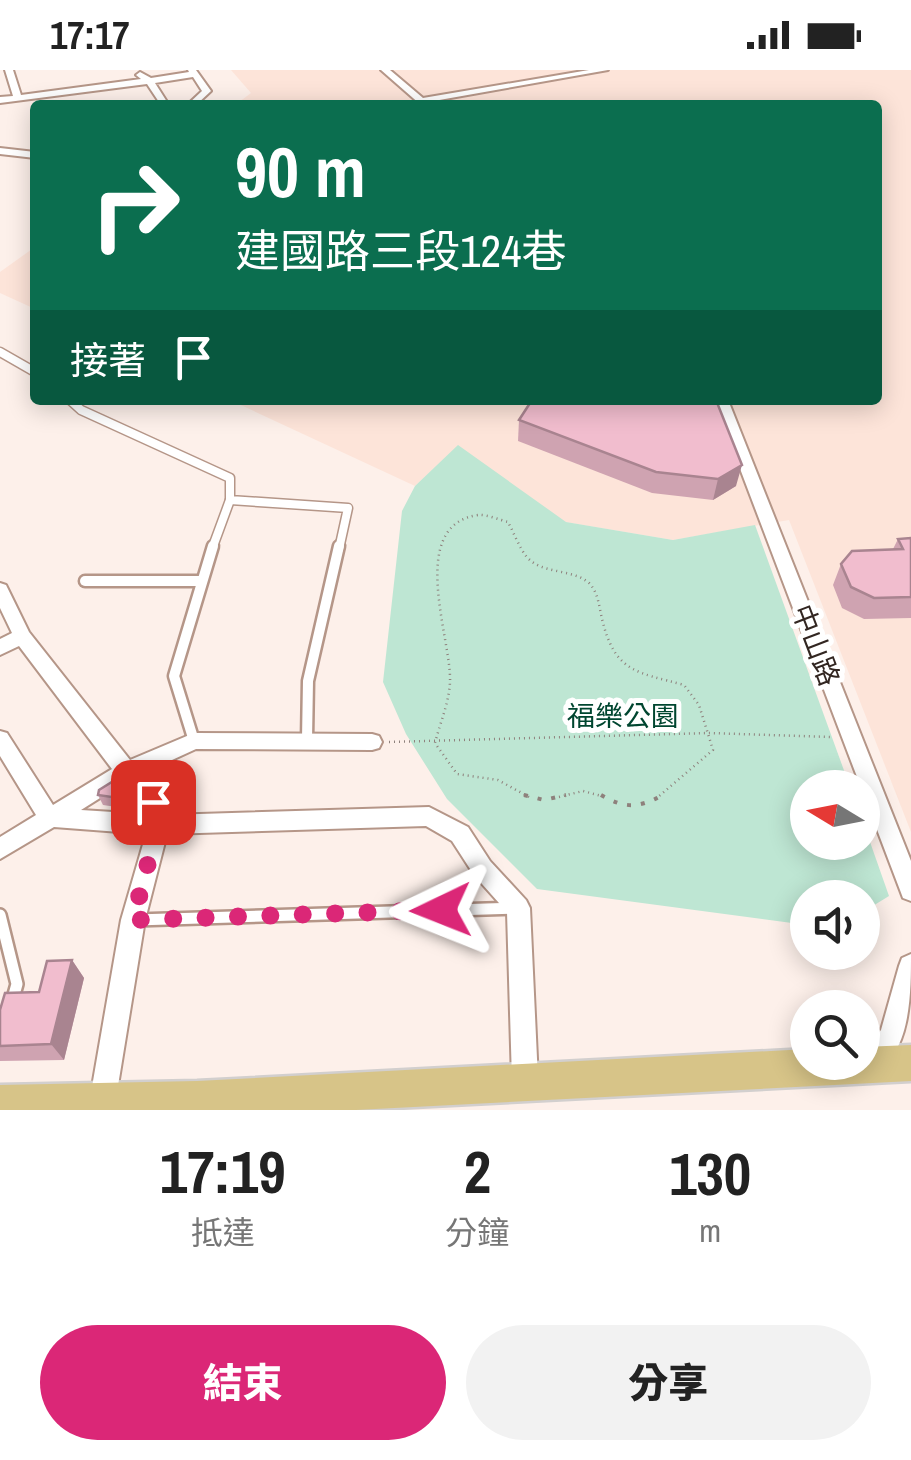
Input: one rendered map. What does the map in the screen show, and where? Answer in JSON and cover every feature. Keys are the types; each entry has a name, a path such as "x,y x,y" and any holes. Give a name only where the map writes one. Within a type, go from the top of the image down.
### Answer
{"main road":[{"path":"880,1064 911,1063"},
{"path":"0,1104 102,1107 525,1080 790,1068"}],"street":[{"path":"9,70 17,96"},
{"path":"138,70 161,100"},
{"path":"384,70 419,100"},
{"path":"439,100 601,70"},
{"path":"0,97 149,81 193,72 207,91 197,100"},
{"path":"0,151 30,154"},
{"name":"中山路","path":"723,405 911,890"},
{"path":"0,589 22,636 126,771 147,780 158,825 133,920 102,1107"},
{"path":"0,648 22,636"},
{"path":"0,739 48,816"},
{"path":"0,850 48,816 126,771 194,741 372,742"},
{"path":"48,816 158,825 429,816 460,834 482,868 518,908 525,1080"},
{"path":"880,1055 892,1034 901,986 911,966"}],"lane":[{"path":"0,352 30,369"},
{"path":"76,405 230,478 230,500 200,581 174,676 194,741"},
{"path":"230,500 348,508 308,681 307,739"},
{"path":"85,582 200,581"},
{"path":"133,920 518,908"},
{"path":"0,915 17,984 8,1014"}],"path":[{"path":"478,515 508,522 519,548 539,566 586,580 596,592 608,643 620,650 638,675 684,685 700,705 713,750 702,764 655,802 639,808 620,806 592,790 557,801 520,795 506,783 457,774 436,743 450,686 448,632 435,567 448,531 459,521 478,515"},
{"path":"372,742 709,734 851,737"}],"shaded area":[{"path":"231,70 911,70 911,832 789,520 673,540 565,522 458,446 415,486 241,405 882,405 882,100 242,100 251,93"},
{"path":"30,251 30,307 0,293 0,272"}],"green space":[{"name":"福樂公園","path":"458,445 566,522 673,540 755,525 844,770 790,770 790,860 876,860 889,896 880,902 880,880 790,880 790,923 537,889 447,799 406,734 383,682 402,511 415,486"}],"building":[{"path":"529,405 718,405 742,465 718,479 656,472 519,420"},
{"path":"911,538 911,597 874,598 851,587 841,564 852,551 903,549 898,539"},
{"path":"123,775 130,779 132,790 125,799 98,795 99,790"},
{"path":"72,960 51,1044 0,1046 0,1010 5,993 39,992 47,961"}],"route":[{"path":"153,802 158,825 133,920 441,910"}]}
